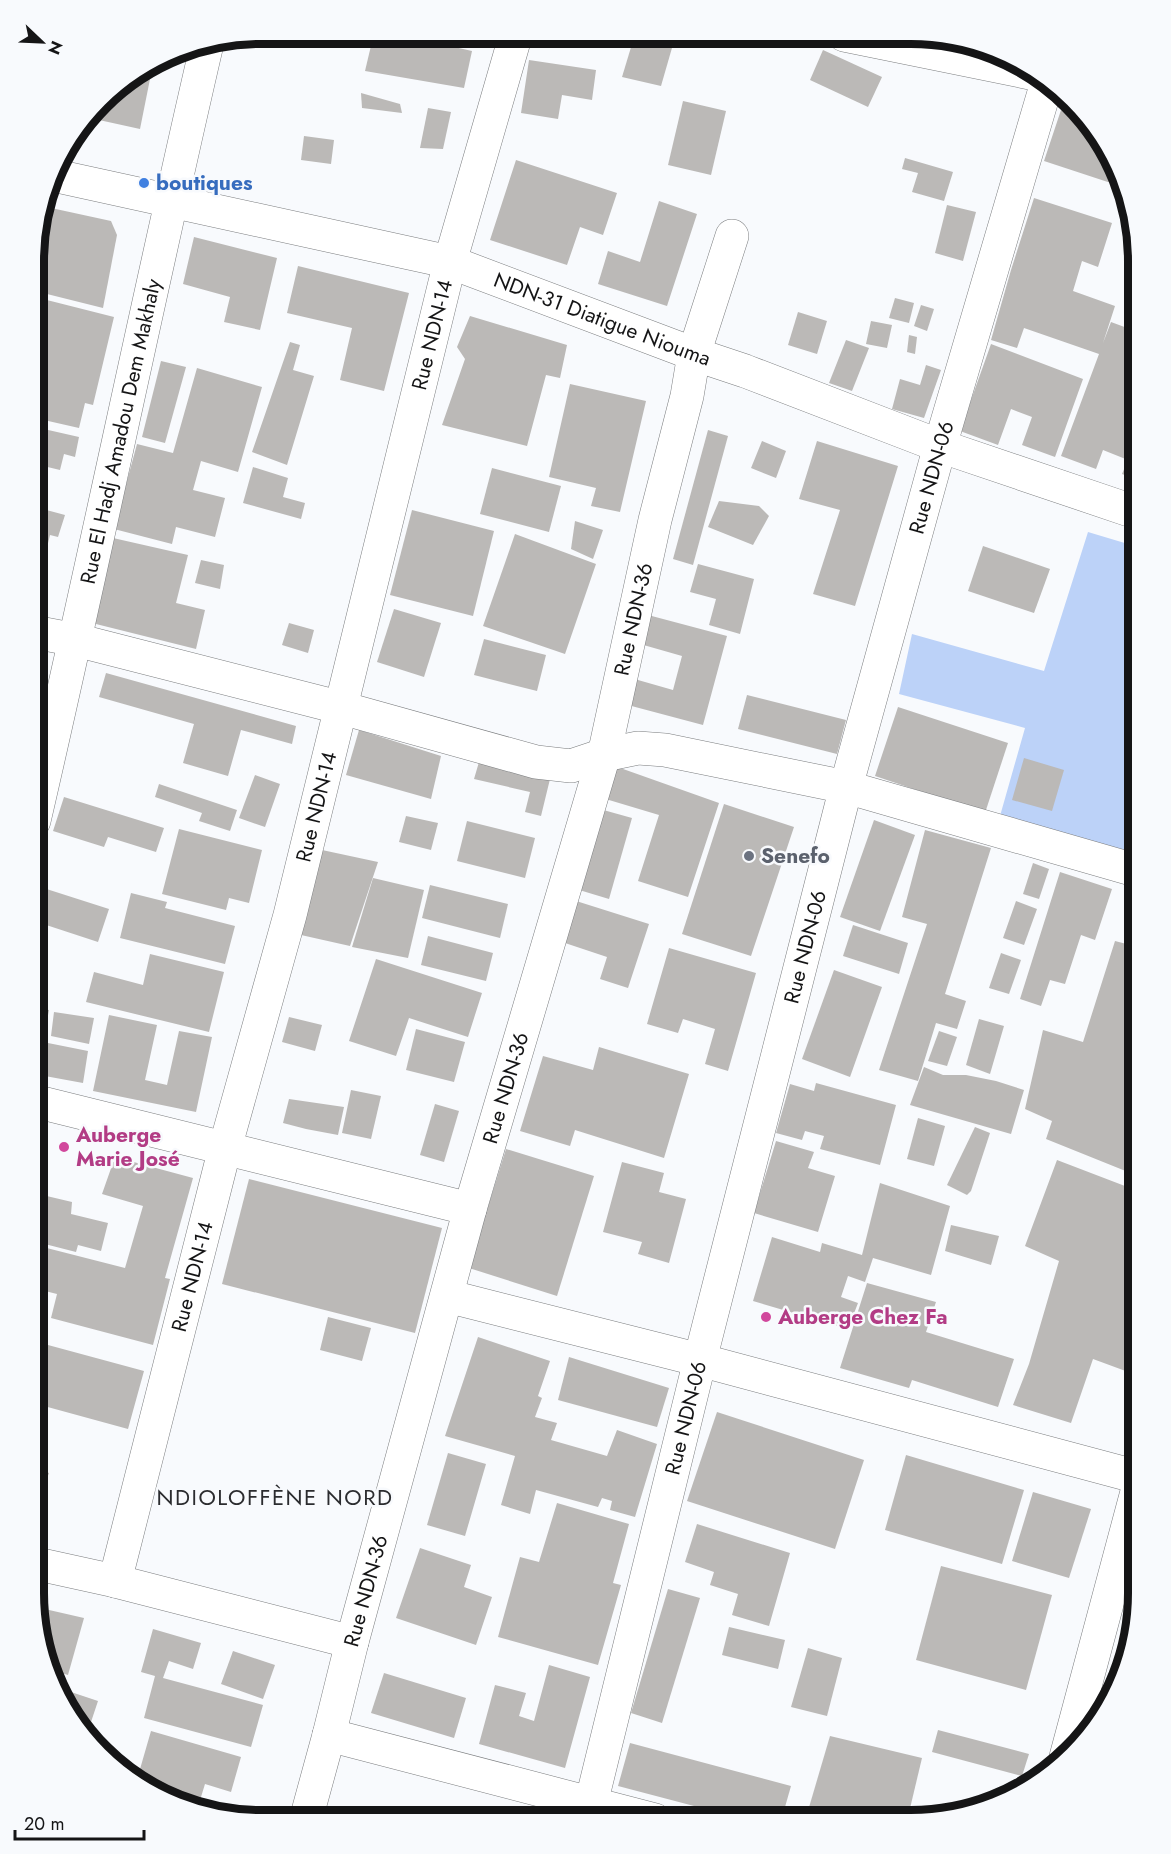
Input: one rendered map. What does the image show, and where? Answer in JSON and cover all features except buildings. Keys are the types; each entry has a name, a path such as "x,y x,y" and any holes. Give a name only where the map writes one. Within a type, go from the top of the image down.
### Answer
{"street":[{"name":"Rue NDN-14","path":"115,1581 225,1148 290,915 450,262 513,44"},
{"path":"888,44 1013,69"},
{"name":"Rue El Hadj Amadou Dem Makhaly","path":"44,778 76,640 170,200 205,51"},
{"name":"Rue NDN-06","path":"589,1810 700,1360 846,787 940,446 1045,90"},
{"name":"NDN-31 Diatigue Niouma","path":"60,177 450,262 940,446 1128,510"},
{"name":"Rue NDN-36","path":"308,1810 470,1209 604,755 655,520 687,396 694,354 732,236"},
{"path":"44,634 76,640 342,708 536,762 571,766 604,755 638,748 664,750 846,787 1128,868"},
{"path":"44,1103 470,1209"},
{"path":"447,1296 700,1360 1128,1474"},
{"path":"1070,1741 1128,1525"},
{"path":"44,1565 115,1581 352,1642"},
{"path":"329,1734 582,1810"}],"shaded area":[{"path":"1088,532 1128,544 1128,855 1000,816 1025,728 899,694 912,634 1044,671"}],"place":[{"name":"boutiques","path":"144,183"},
{"name":"Senefo","path":"749,856"},
{"name":"Auberge Marie José","path":"64,1147"},
{"name":"Auberge Chez Fa","path":"766,1317"}],"district":[{"name":"NDIOLOFFÈNE NORD","path":"275,1497"}]}
